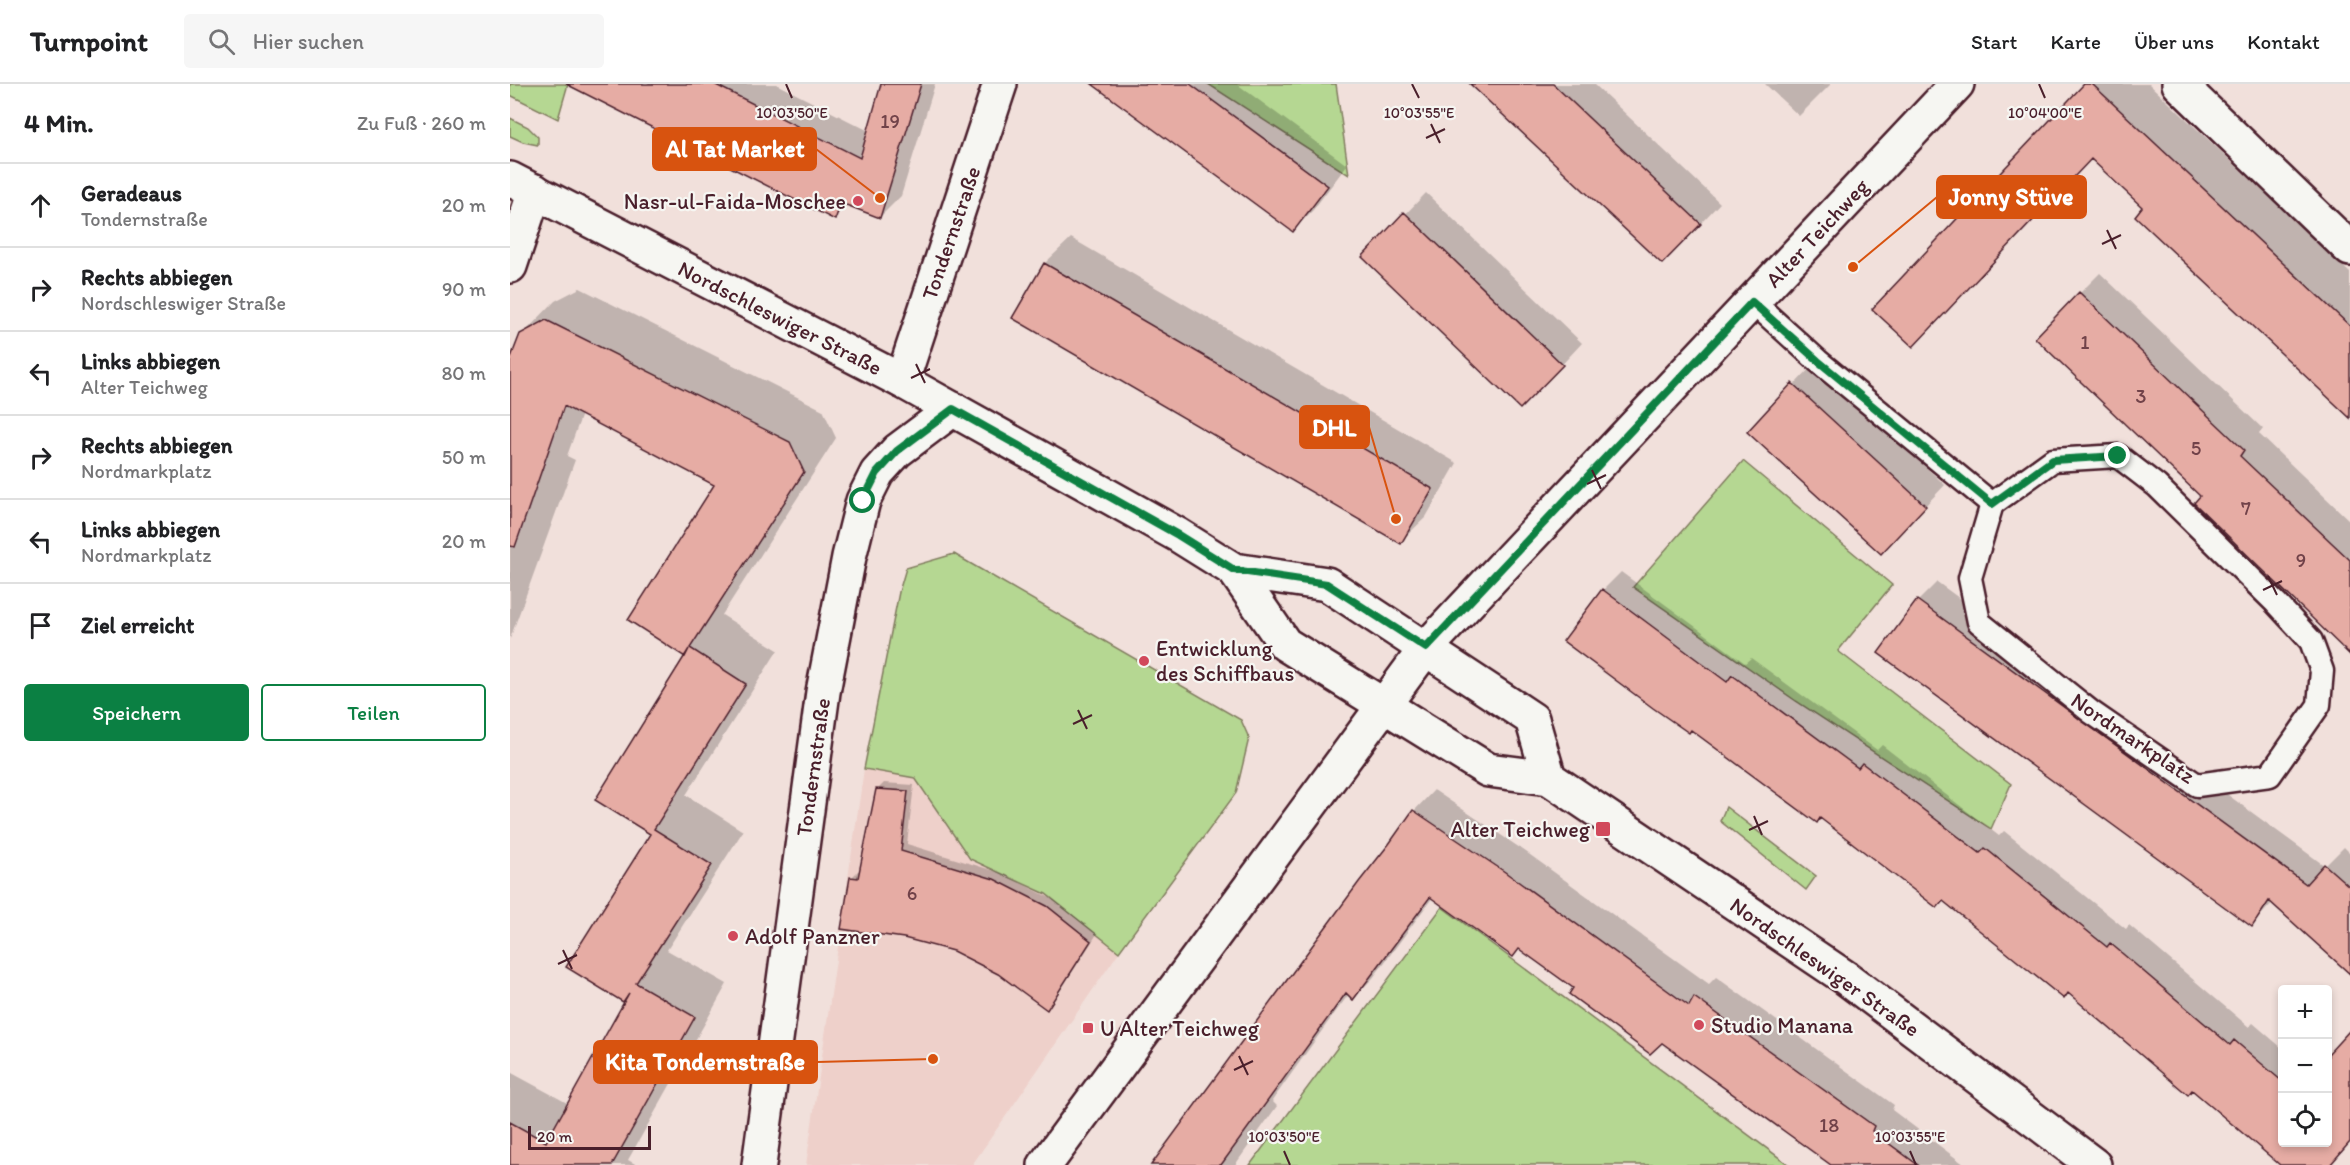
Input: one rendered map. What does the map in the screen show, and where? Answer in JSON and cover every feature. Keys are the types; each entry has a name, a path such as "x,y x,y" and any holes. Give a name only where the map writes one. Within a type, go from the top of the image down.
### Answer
{"street":[{"name":"Tondernstraße","path":"902,381 1000,84"},
{"name":"Alter Teichweg","path":"1045,1165 1426,648 1957,84"},
{"path":"2179,84 2350,249"},
{"name":"Nordschleswiger Straße","path":"523,185 902,381 1178,535 1234,570 1285,644 1488,770 1549,778 1846,978 2094,1165"},
{"path":"510,266 523,185"},
{"name":"Tondernstraße","path":"759,1165 823,692 849,557 863,501 877,473 897,451 953,409"},
{"name":"Nordschleswiger Straße","path":"1234,570 1327,584 1426,648 1532,719 1549,778"}],"lane":[{"path":"1752,302 1818,361 1992,504"},
{"name":"Nordmarkplatz","path":"2118,456 2166,495 2276,603 2311,641 2322,671 2319,705 2270,775 2197,785 2091,712 1979,622 1970,578 1992,504 2053,460 2118,456"}],"shaded area":[{"path":"864,769 914,778 970,859 1046,894 1119,952 972,1165 806,1165"}],"green space":[{"path":"510,84 568,84 558,119 510,95"},
{"path":"1208,84 1336,84 1349,175"},
{"path":"510,118 528,127 538,137 538,145 510,136"},
{"path":"1743,461 1892,585 1838,651 2011,784 1991,829 1796,701 1633,587"},
{"path":"954,554 1241,720 1249,738 1236,793 1119,952 1046,894 970,859 915,778 864,769 899,592 906,568"},
{"path":"1726,807 1816,876 1806,890 1720,821"},
{"path":"1442,907 1789,1165 1250,1165"}],"building":[{"path":"566,84 714,84 860,158 881,84 921,84 880,218 841,203 835,220"},
{"path":"1092,84 1190,84 1328,186 1293,232"},
{"path":"1470,84 1553,84 1701,224 1662,264"},
{"path":"2084,84 2092,84 2350,326 2350,418 2135,216 2142,207 2091,159 1913,347 1872,309"},
{"path":"1404,212 1563,365 1520,409 1362,257"},
{"path":"1044,263 1433,489 1401,544 1012,318"},
{"path":"2079,292 2244,450 2240,456 2350,560 2350,655 2194,503 2200,496 2035,338"},
{"path":"546,320 790,442 804,472 690,648 746,684 654,829 712,865 636,983 695,1017 612,1165 510,1165 510,1122 546,1142 629,993 623,1002 566,967 650,834 595,800 684,657 628,620 714,485 564,406 515,547 510,546 510,360 520,334"},
{"path":"1792,383 1926,506 1881,554 1747,432"},
{"path":"1602,589 1727,682 1732,675 1858,768 1862,763 1980,853 1985,848 2107,947 2110,943 2230,1045 2234,1040 2278,1078 2278,1147 2332,1147 2332,1050 2350,1030 2350,1142 2330,1165 2280,1165 2192,1090 2188,1095 2068,993 2064,999 1943,901 1937,908 1820,818 1817,823 1691,730 1689,733 1653,708 1563,641"},
{"path":"1917,600 2306,884 2324,864 2350,887 2350,974 2269,901 2252,927 1878,653"},
{"path":"876,789 908,791 901,851 994,879 1047,906 1091,941 1047,1010 998,974 953,951 904,938 841,929 850,877 858,878"},
{"path":"1413,810 1505,872 1689,1006 1694,997 1874,1126 1872,1131 1918,1165 1831,1165 1662,1043 1650,1054 1569,994 1573,988 1519,949 1513,957 1430,897 1353,1000 1346,993 1221,1165 1151,1165"}],"place":[{"name":"Al Tat Market","path":"880,198"},
{"name":"Nasr-ul-Faida-Moschee","path":"858,201"},
{"name":"Jonny Stüve","path":"1853,267"},
{"name":"DHL","path":"1396,519"},
{"name":"Entwicklung des Schiffbaus","path":"1144,661"},
{"name":"Alter Teichweg","path":"1603,829"},
{"name":"Adolf Panzner","path":"733,936"},
{"name":"Studio Manana","path":"1699,1025"},
{"name":"U Alter Teichweg","path":"1088,1028"},
{"name":"Kita Tondernstraße","path":"933,1059"}],"route":[{"path":"863,501 877,473 897,451 953,409 1178,535 1234,570 1327,584 1426,648 1752,302 1818,361 1992,504 2053,460 2118,456"}]}
